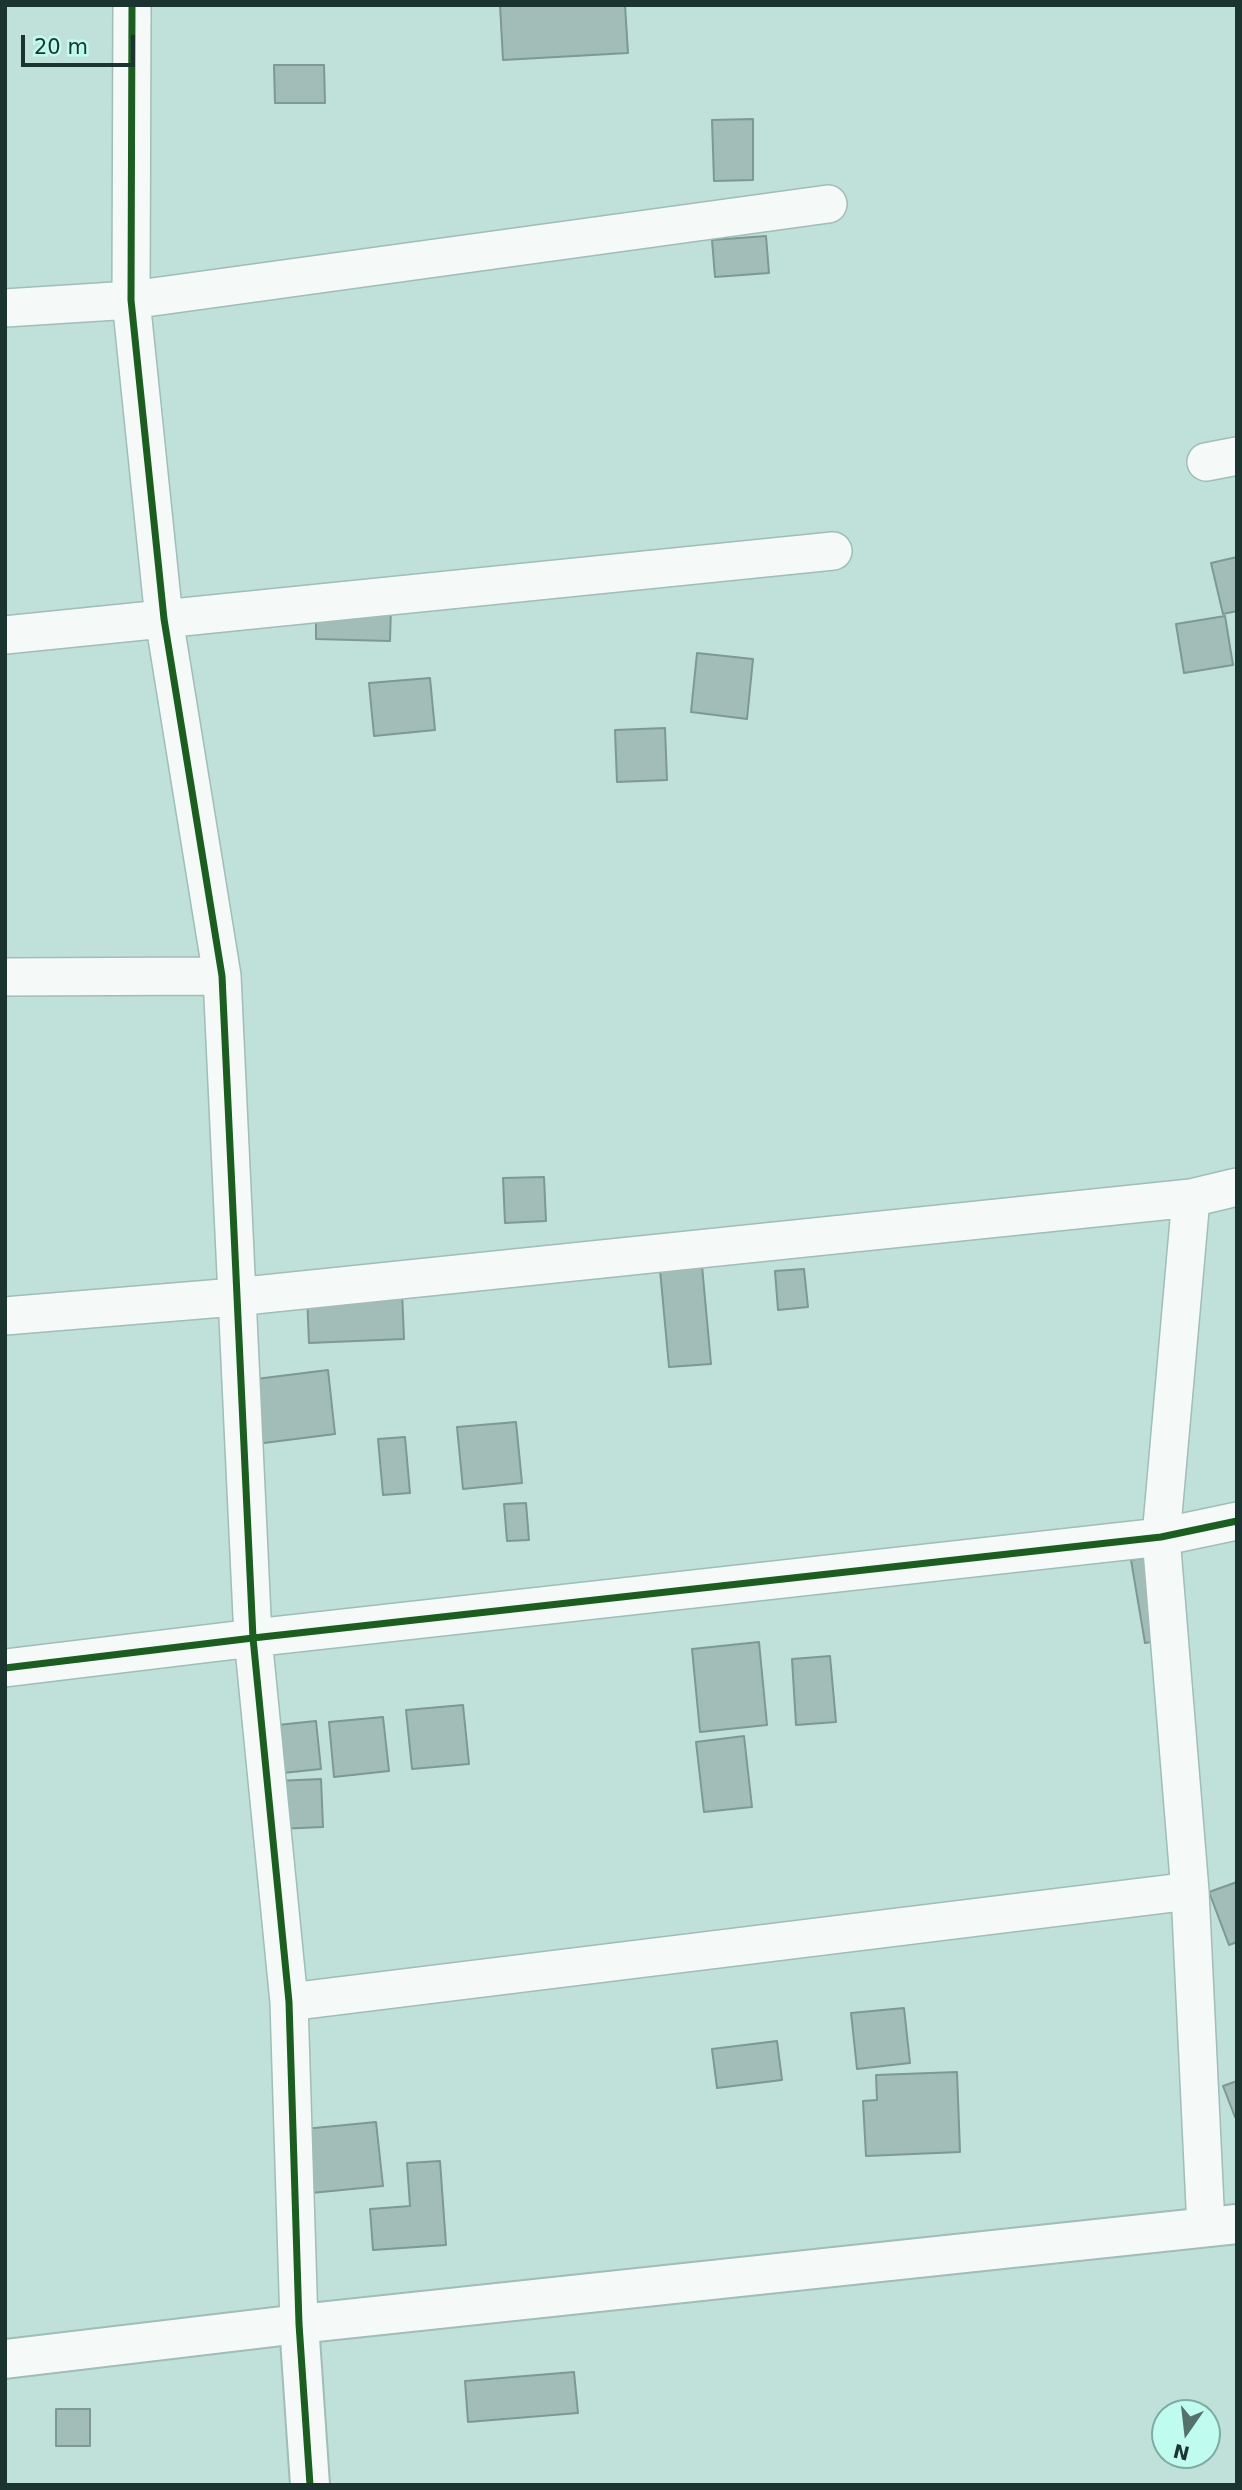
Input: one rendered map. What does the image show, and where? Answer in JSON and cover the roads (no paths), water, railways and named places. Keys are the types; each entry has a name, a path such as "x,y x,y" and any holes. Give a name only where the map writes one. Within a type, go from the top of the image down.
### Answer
{"main road":[{"path":"5,2359 299,2324 1221,2225"},
{"path":"299,2324 310,2485"}],"street":[{"path":"132,5 131,300 164,619 222,976 253,1638 289,2002 299,2324"},
{"path":"5,308 131,300 828,204"},
{"path":"5,635 833,551"},
{"path":"5,977 222,976"},
{"path":"5,1316 235,1297 1191,1198 1237,1187"},
{"path":"1191,1198 1161,1537 1221,2225"},
{"path":"5,1668 1161,1537 1237,1521"},
{"path":"289,2002 1190,1891"}]}
